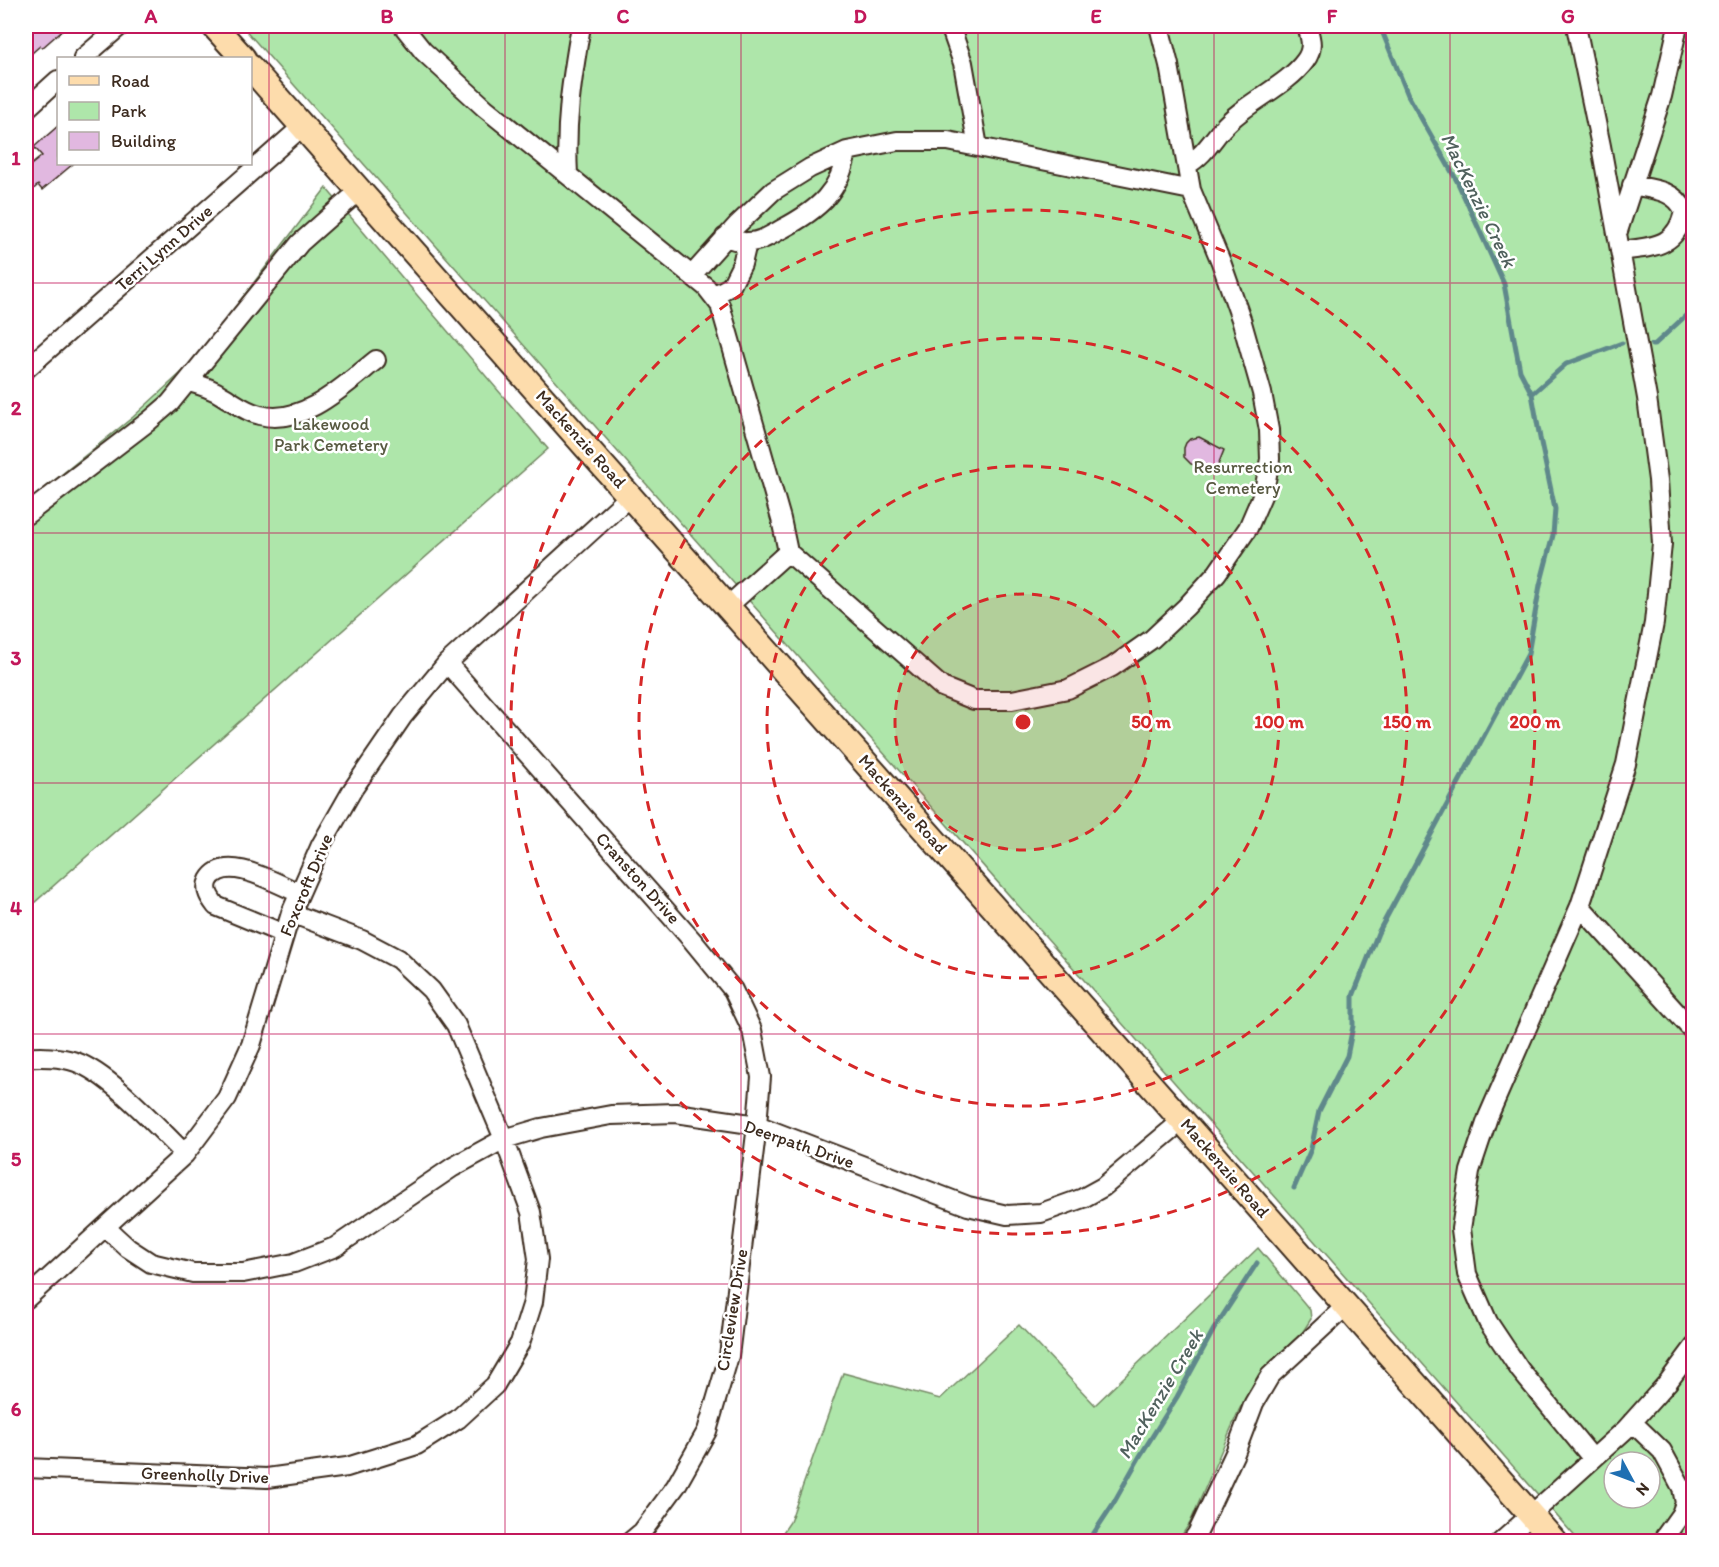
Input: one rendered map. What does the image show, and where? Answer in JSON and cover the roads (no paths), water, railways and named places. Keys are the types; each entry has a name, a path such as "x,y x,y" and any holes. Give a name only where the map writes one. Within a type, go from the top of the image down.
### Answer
{"main road":[{"path":"214,26 242,57"},
{"name":"Mackenzie Road","path":"252,69 1555,1542"}],"street":[{"path":"83,57 120,26"},
{"path":"403,26 423,51 485,108 692,274 713,296 720,305 781,519 788,552 942,687 974,700 1012,700 1068,689 1112,667 1152,639 1217,573 1248,528 1264,491 1270,459 1269,430 1262,393 1241,319 1221,262 1191,190 1169,65 1159,26"},
{"path":"568,175 566,135 570,88 581,26"},
{"path":"950,26 963,63 978,147"},
{"path":"1187,165 1198,159 1234,117 1290,75 1306,60 1312,41 1307,26"},
{"path":"1576,26 1647,398 1658,480 1662,544 1654,623 1626,764 1580,906 1488,1117 1470,1171 1461,1228 1467,1274 1488,1322 1520,1370 1593,1459"},
{"path":"1619,243 1632,185 1662,96 1678,26"},
{"path":"26,109 57,81"},
{"name":"Terri Lynn Drive","path":"26,369 303,126"},
{"path":"692,274 725,237 773,192 810,168 847,150 897,141 948,141 1191,190"},
{"path":"725,237 747,243 761,240 815,210 829,196 838,182 847,150"},
{"path":"1619,243 1658,246 1668,241 1689,211 1672,195 1632,185"},
{"path":"26,514 150,421 170,403 300,243 360,190"},
{"path":"713,296 731,286 742,264 747,243"},
{"path":"189,382 204,386 259,416 279,418 303,411 328,398 376,360"},
{"name":"Foxcroft Drive","path":"26,1299 185,1154 227,1098 251,1045 291,913 321,845 353,789 403,716 447,663 630,495"},
{"path":"728,606 788,552"},
{"name":"Cranston Drive","path":"447,663 692,940 733,990 752,1030 761,1077 757,1125"},
{"path":"284,934 216,906 209,896 207,885 213,874 224,868 236,868 299,893"},
{"path":"1580,906 1694,1032"},
{"name":"Greenholly Drive","path":"26,1468 267,1478 347,1467 417,1445 458,1419 495,1385 520,1343 533,1302 538,1259 531,1212 504,1139 456,1025 431,990 398,959 362,940 291,913"},
{"path":"26,1058 37,1056 76,1062 107,1079 185,1154"},
{"name":"Deerpath Drive","path":"105,1227 128,1248 152,1263 193,1272 243,1274 294,1263 335,1247 453,1167 504,1139 541,1128 611,1115 676,1113 757,1125 968,1206 1006,1215 1041,1213 1083,1198 1103,1186 1183,1120"},
{"name":"Circleview Drive","path":"630,1542 642,1532 676,1486 707,1431 729,1356 757,1125"},
{"path":"1191,1542 1197,1534 1235,1453 1254,1403 1270,1376 1346,1306"},
{"path":"1501,1542 1632,1422 1668,1382 1694,1347"},
{"path":"1632,1422 1662,1451 1682,1488 1685,1503 1681,1514 1662,1542"}],"waterway":[{"path":"1294,1188 1311,1149 1319,1111 1347,1056 1353,1026 1353,996 1378,933 1528,654 1540,585 1553,535 1555,509 1532,394 1520,371 1504,284 1457,181 1408,95 1380,26"},
{"path":"1652,345 1694,308"},
{"path":"1532,394 1566,364 1622,343"},
{"name":"MacKenzie Creek","path":"1088,1542 1177,1397 1214,1329 1257,1263"}],"park label":[{"name":"Lakewood Park Cemetery","path":"331,434"},
{"name":"Resurrection Cemetery","path":"1243,477"}]}
